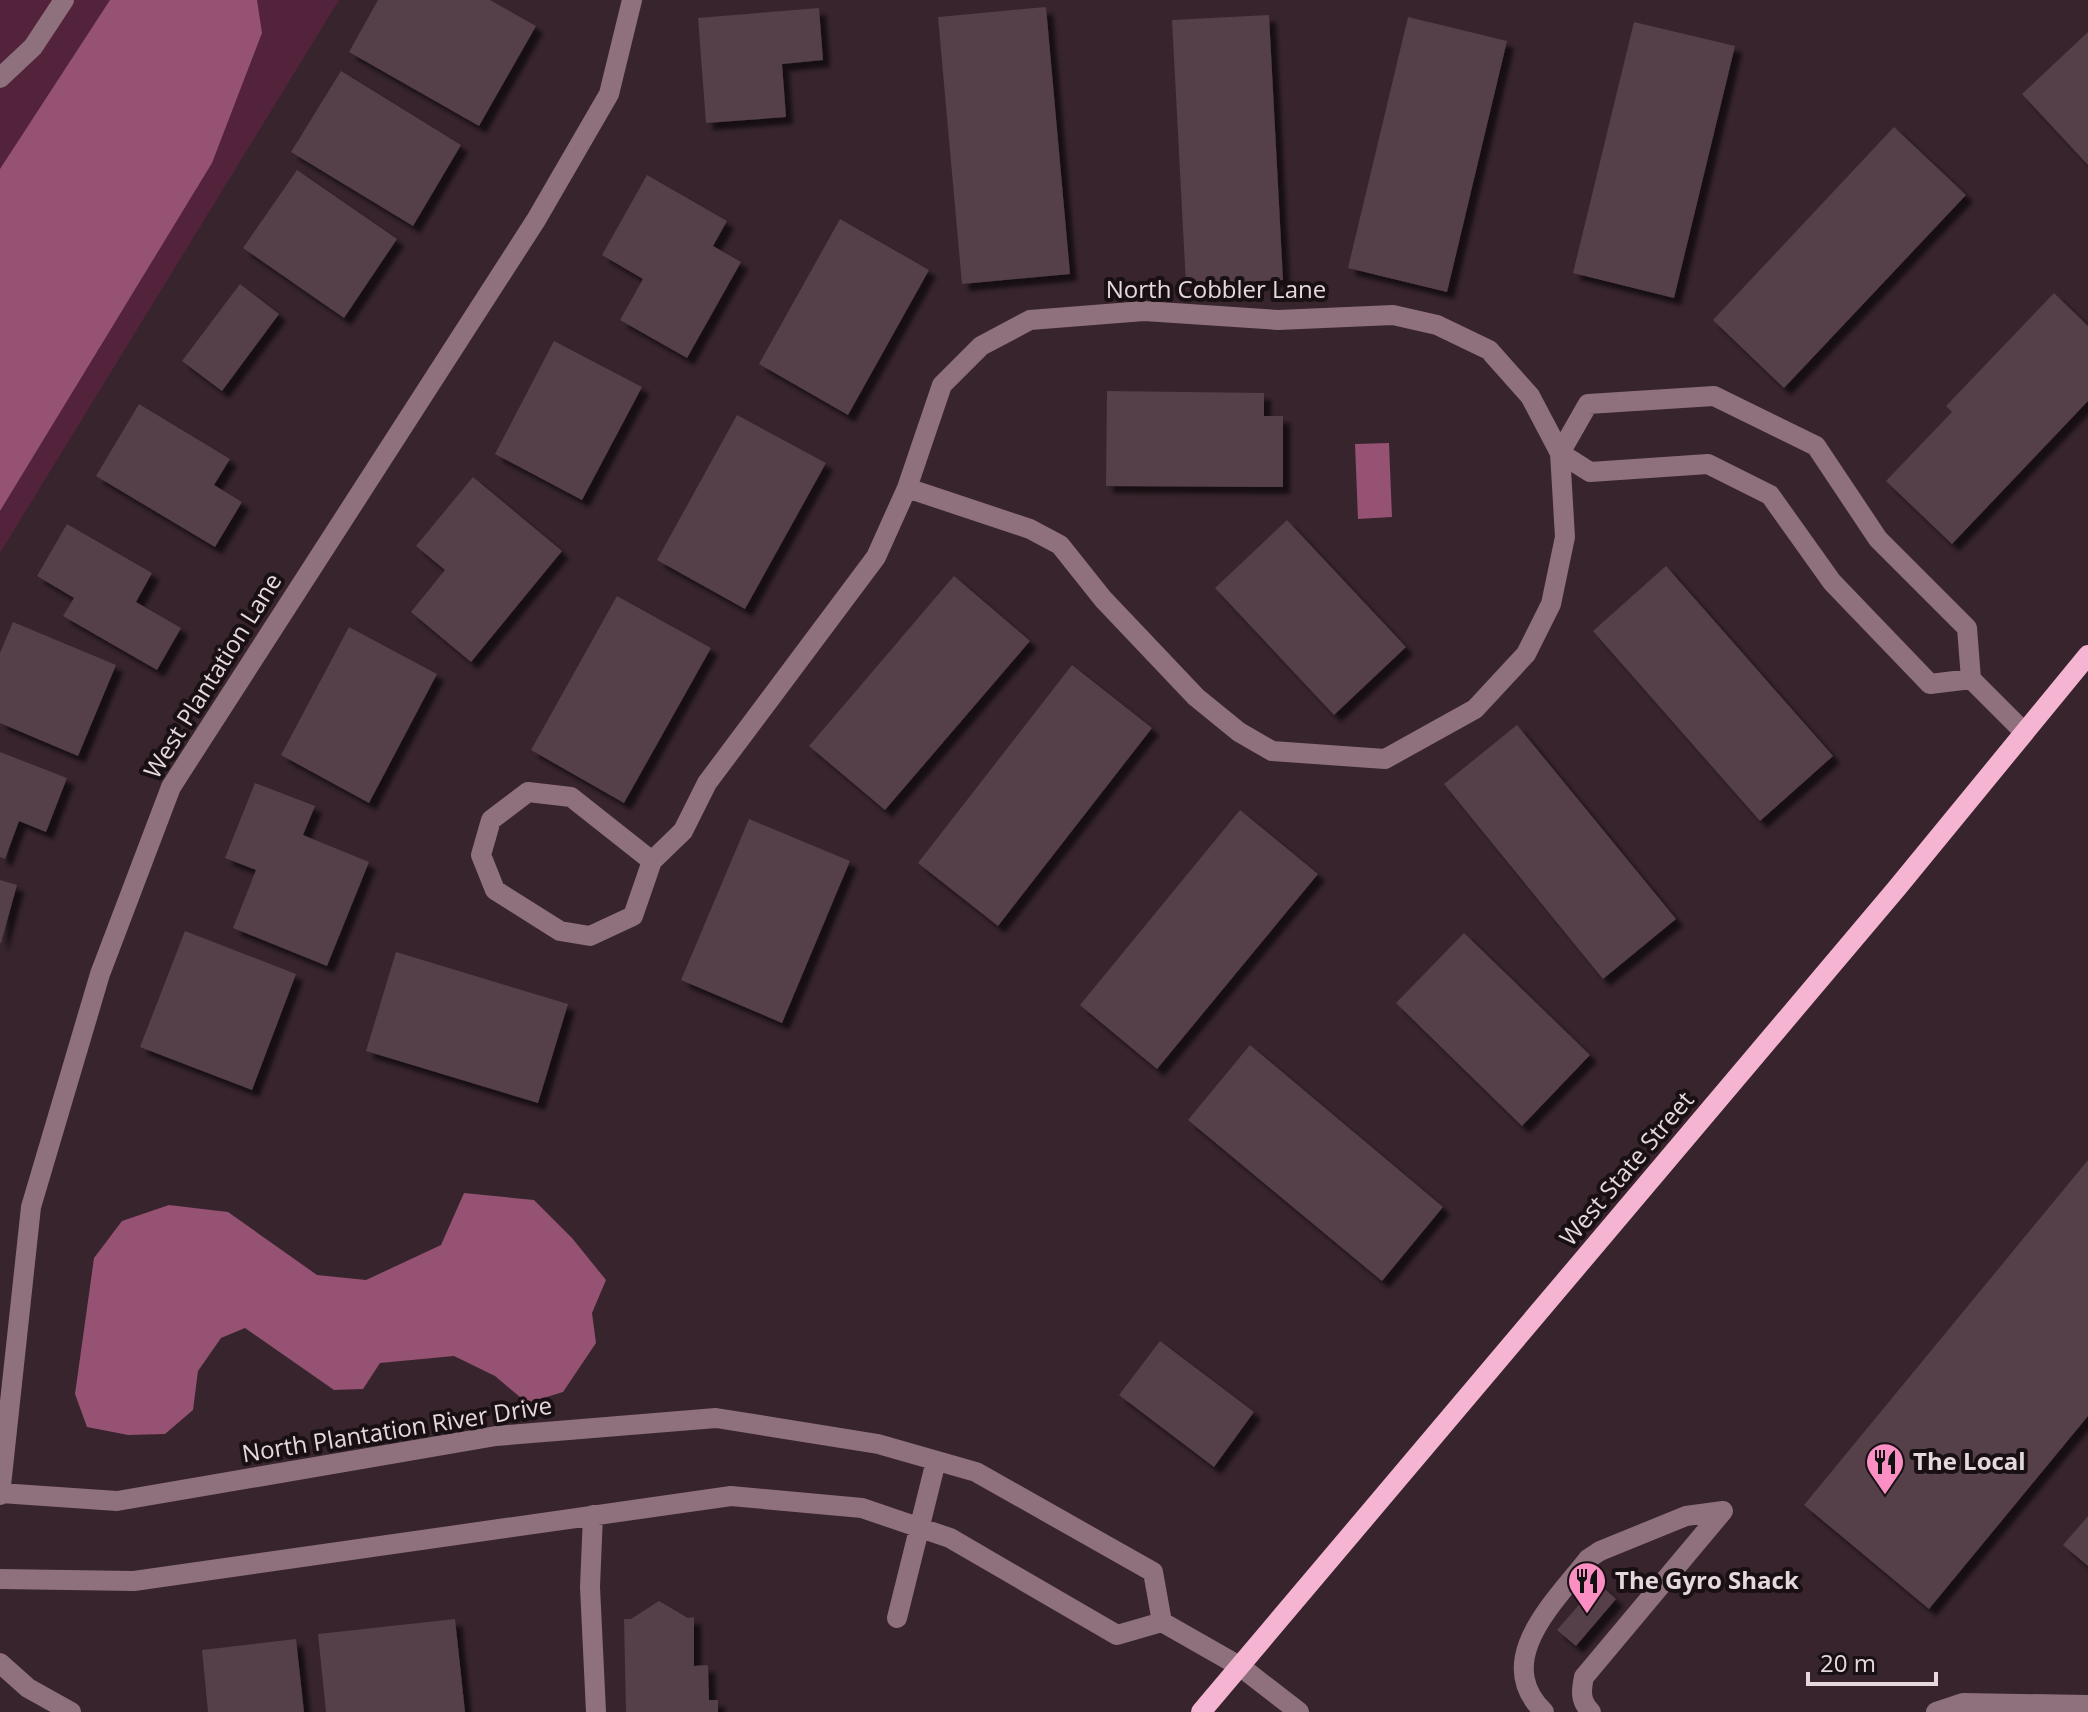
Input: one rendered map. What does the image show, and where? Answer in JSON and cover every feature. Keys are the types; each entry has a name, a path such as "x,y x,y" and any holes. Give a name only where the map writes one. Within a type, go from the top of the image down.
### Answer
{"main road":[{"name":"West State Street","path":"1201,1712 1887,900 2088,655"}],"street":[{"path":"0,78 33,47 64,0"},
{"name":"West Plantation Lane","path":"0,1494 31,1207 100,974 171,787 536,220 609,94 632,0"},
{"name":"North Cobbler Lane","path":"652,861 571,797 528,792 491,820 481,855 495,890 560,931 590,936 633,916 652,861 683,831 707,783 876,557 907,488 942,385 981,346 1030,320 1144,311 1278,320 1393,315 1437,325 1489,350 1530,396 1560,453 1565,537 1551,604 1526,654 1475,709 1385,759 1272,751 1239,732 1196,697 1103,599 1060,545 1030,529 907,488"},
{"path":"1971,679 1930,684 1832,582 1770,495 1708,464 1590,472 1560,453 1588,404 1714,396 1816,446 1878,539 1967,628 1971,679 2024,732"},
{"name":"North Plantation River Drive","path":"0,1494 117,1501 496,1436 716,1418 878,1444 976,1472 1153,1572 1162,1622"},
{"path":"897,1618 936,1461"},
{"path":"0,1579 134,1581 731,1496 862,1508 950,1538 1117,1635 1162,1622 1241,1667 1299,1712"},
{"path":"1544,1712 1534,1702 1523,1679 1524,1656 1532,1632 1588,1559 1600,1551 1686,1516 1723,1511 1584,1677 1580,1693 1584,1706 1591,1712"},
{"path":"593,1515 590,1587 596,1712"},
{"path":"0,1663 28,1688 71,1712"},
{"path":"1936,1712 1963,1703 2000,1708 2088,1705"}],"shaded area":[{"path":"0,0 339,0 0,553"},
{"path":"110,0 257,0 262,33 212,163 0,511 0,169"},
{"path":"1389,443 1392,517 1358,519 1355,444"},
{"path":"464,1193 534,1200 572,1238 606,1280 592,1313 596,1343 563,1392 527,1403 495,1376 454,1356 380,1363 363,1389 334,1390 245,1328 221,1338 198,1371 193,1410 165,1434 128,1435 87,1427 75,1394 94,1258 122,1221 169,1205 228,1212 317,1275 366,1280 441,1245"}],"building":[{"path":"378,0 490,0 536,26 479,126 349,52"},
{"path":"1046,7 1070,274 962,284 938,17"},
{"path":"819,8 823,60 782,64 786,117 706,123 698,18"},
{"path":"1269,15 1283,280 1186,285 1172,20"},
{"path":"1408,17 1507,41 1447,292 1348,268"},
{"path":"1634,22 1735,46 1674,298 1573,273"},
{"path":"2088,32 2088,165 2022,94"},
{"path":"341,71 461,145 413,226 291,152"},
{"path":"1894,127 1966,195 1784,388 1713,320"},
{"path":"297,170 397,239 344,318 243,248"},
{"path":"647,175 727,221 713,246 741,262 687,358 620,320 643,279 602,255"},
{"path":"840,219 929,270 848,415 759,364"},
{"path":"240,284 279,314 222,391 182,361"},
{"path":"2054,293 2088,326 2088,401 1952,544 1886,481 1952,412 1946,406"},
{"path":"554,341 642,387 582,500 495,454"},
{"path":"1107,391 1264,393 1264,416 1283,416 1283,487 1106,486"},
{"path":"139,404 230,459 214,485 242,502 215,547 96,476"},
{"path":"737,415 826,463 745,609 657,560"},
{"path":"473,477 562,551 471,662 411,612 445,570 416,546"},
{"path":"1287,520 1406,647 1334,715 1215,588"},
{"path":"67,524 152,573 136,602 181,628 157,670 63,616 74,598 37,576"},
{"path":"1666,566 1833,756 1760,821 1593,631"},
{"path":"954,576 1030,641 885,810 809,746"},
{"path":"617,596 711,648 624,803 531,750"},
{"path":"13,622 116,665 78,756 0,723 0,653"},
{"path":"349,627 437,674 369,803 281,755"},
{"path":"1072,665 1152,728 998,926 918,863"},
{"path":"1517,725 1676,919 1603,979 1444,784"},
{"path":"0,752 67,778 46,832 19,821 5,859 0,857"},
{"path":"255,783 315,806 303,835 369,862 327,966 233,928 256,870 225,858"},
{"path":"1240,810 1318,874 1157,1069 1080,1005"},
{"path":"749,819 850,861 782,1023 681,980"},
{"path":"0,880 17,885 1,943 0,943"},
{"path":"185,931 296,974 252,1090 140,1047"},
{"path":"1464,933 1590,1055 1522,1126 1396,1003"},
{"path":"396,952 568,1004 538,1103 366,1051"},
{"path":"1250,1045 1443,1207 1382,1281 1188,1120"},
{"path":"2088,1160 2088,1416 1929,1609 1804,1505"},
{"path":"1160,1341 1254,1412 1214,1467 1119,1395"},
{"path":"2088,1516 2088,1566 2063,1545"},
{"name":"The Gyro Shack","path":"1598,1583 1616,1599 1576,1646 1557,1630"},
{"path":"659,1601 688,1618 694,1617 694,1666 708,1665 709,1700 718,1700 718,1712 626,1712 624,1619 631,1619"},
{"path":"455,1619 465,1712 326,1712 318,1634"},
{"path":"296,1639 304,1712 208,1712 202,1650"}],"place":[{"name":"The Local","path":"1885,1496"},
{"name":"The Gyro Shack","path":"1587,1615"}]}
